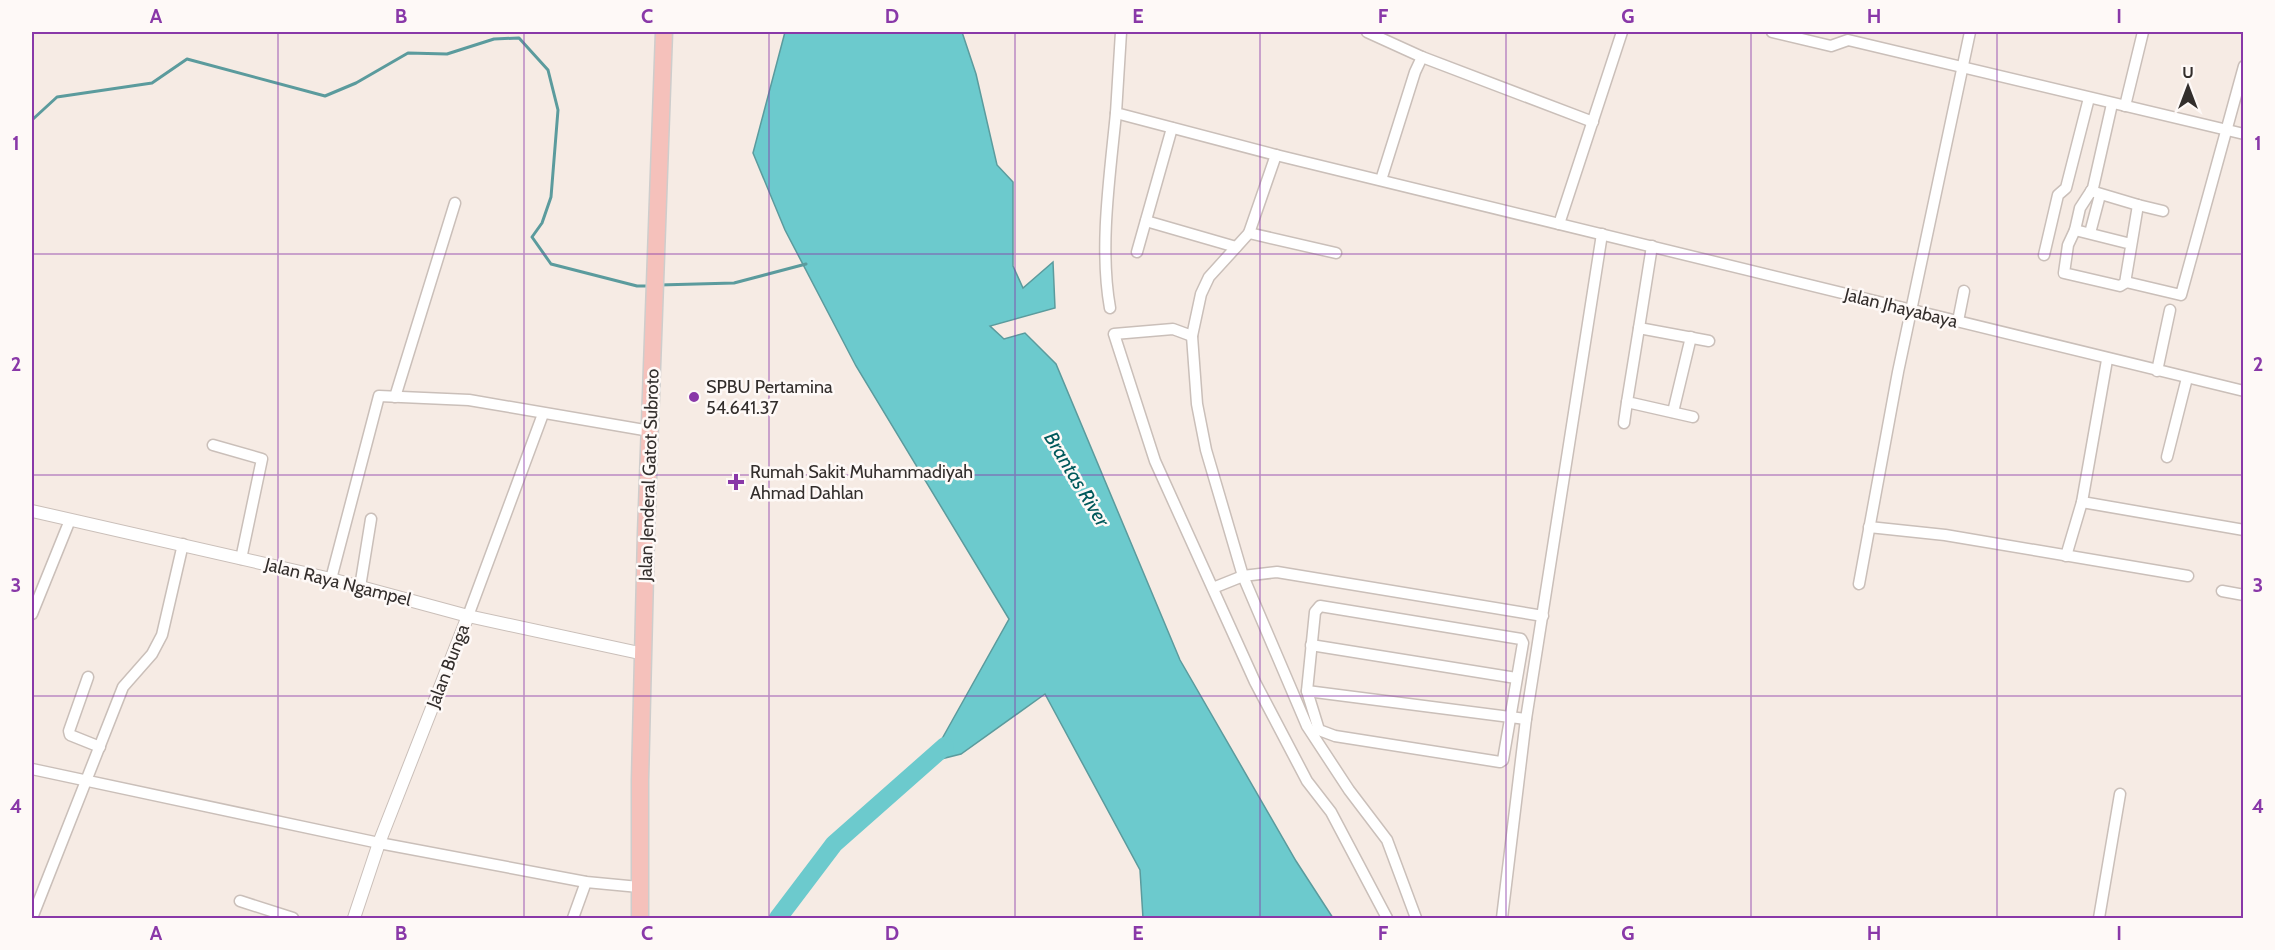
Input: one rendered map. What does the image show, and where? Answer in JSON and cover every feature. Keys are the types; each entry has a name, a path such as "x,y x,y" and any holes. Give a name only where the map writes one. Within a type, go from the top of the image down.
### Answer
{"main road":[{"name":"Jalan Jenderal Gatot Subroto","path":"640,918 650,431 664,32"}],"street":[{"path":"1110,308 1106,268 1109,184 1121,32"},
{"path":"1367,32 1422,57 1593,122"},
{"path":"1559,224 1622,32"},
{"path":"1772,32 1831,46 1848,40 2244,134"},
{"path":"1859,585 1911,310 1970,32"},
{"path":"2125,106 2143,32"},
{"path":"1381,180 1414,72 1422,57"},
{"path":"2126,282 2181,295 2244,66"},
{"path":"2044,255 2058,195 2066,188 2089,98"},
{"path":"2090,233 2112,104"},
{"name":"Jalan Jhayabaya","path":"1116,113 1276,155 1958,321 2107,360 2244,391"},
{"path":"1137,252 1172,128"},
{"path":"1276,155 1249,233 1206,283 1192,336 1197,404 1206,450 1243,576 1307,726 1349,790 1387,840 1416,918"},
{"path":"2095,193 2163,211"},
{"path":"2095,193 2080,208 2075,230 2068,245 2064,273 2121,286 2126,282 2138,205"},
{"path":"394,397 455,203"},
{"path":"1146,221 1236,247"},
{"path":"2075,230 2132,244"},
{"path":"1249,233 1336,253"},
{"path":"1502,918 1526,719 1602,234"},
{"path":"1624,423 1652,246"},
{"path":"1958,321 1964,291"},
{"path":"2157,371 2170,310"},
{"path":"1639,328 1709,340"},
{"path":"1192,336 1173,329 1114,334 1155,461 1256,682 1307,781 1331,812 1387,918"},
{"path":"1673,412 1691,337"},
{"path":"2066,556 2082,502 2107,360"},
{"path":"2167,457 2187,378"},
{"path":"331,579 379,396 469,400 650,431"},
{"path":"1627,402 1693,417"},
{"name":"Jalan Bunga","path":"354,918 379,843 543,414"},
{"path":"213,445 262,459 241,559"},
{"path":"2082,502 2244,530"},
{"name":"Jalan Raya Ngampel","path":"32,511 183,544 331,579 468,615 644,654"},
{"path":"360,587 370,519"},
{"path":"32,614 70,520"},
{"path":"1869,527 1945,535 2188,576"},
{"path":"32,918 123,687 152,654 162,635 183,544"},
{"path":"1214,588 1243,576 1277,572 1543,616"},
{"path":"2222,591 2244,595"},
{"path":"1316,608 1332,608 1519,638 1523,643 1516,678 1503,760 1500,762 1325,734 1319,730 1306,691 1316,608"},
{"path":"1311,645 1516,678"},
{"path":"88,677 69,734 100,747"},
{"path":"1306,691 1526,719"},
{"path":"32,769 379,843 586,882 639,887"},
{"path":"2099,918 2120,794"},
{"path":"573,918 586,882"},
{"path":"240,901 293,918"}],"water":[{"name":"Brantas River","path":"785,32 962,32 976,74 997,165 1013,182 1013,266 1023,288 1053,262 1055,308 990,326 1004,339 1025,333 1056,364 1180,660 1296,861 1333,918 1143,918 1140,870 1045,694 961,754 929,762 1009,619 856,366 785,230 753,153"}],"waterway":[{"path":"32,120 57,97 152,83 187,59 325,96 356,83 408,53 447,54 494,39 519,38 548,70 558,110 551,197 542,223 532,237 551,264 637,286 650,286"},
{"path":"659,285 734,283 806,264"},
{"path":"778,918 834,844 945,746"}],"place":[{"name":"SPBU Pertamina 54.641.37","path":"694,397"},
{"name":"Rumah Sakit Muhammadiyah Ahmad Dahlan","path":"736,482"}]}
